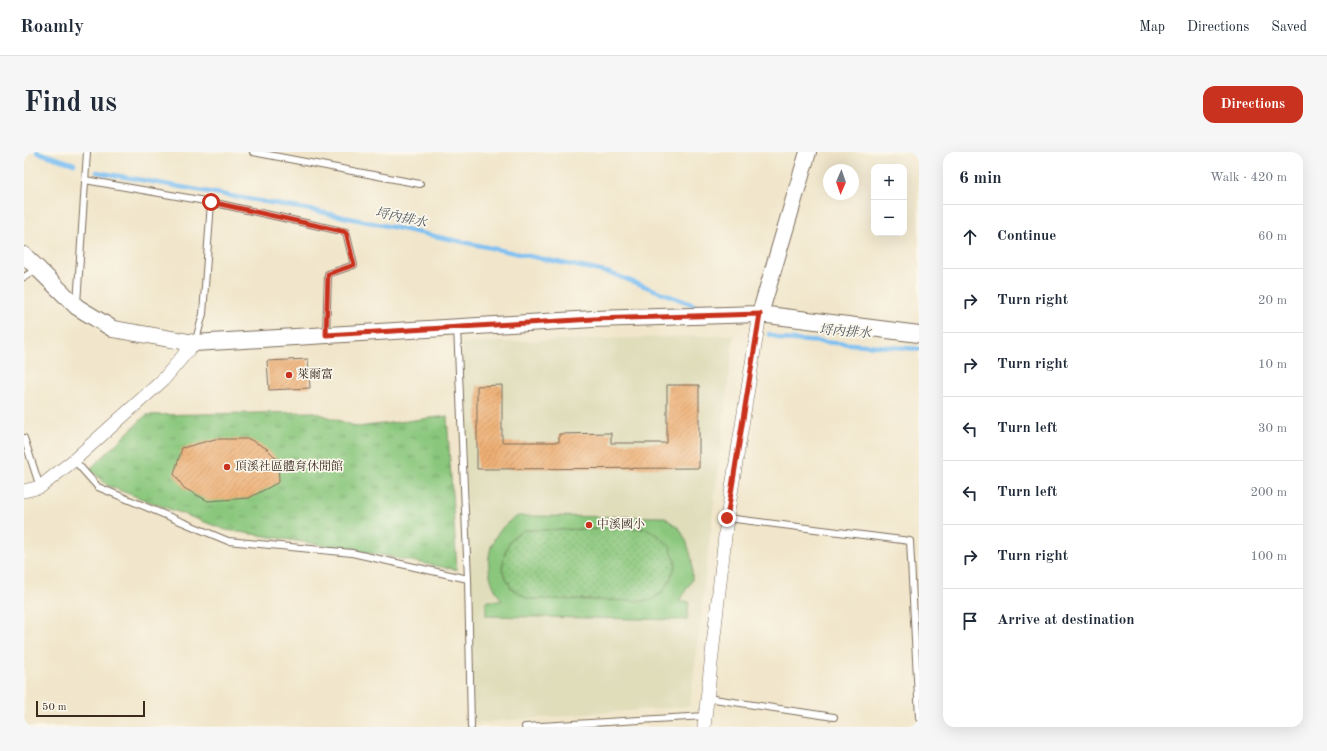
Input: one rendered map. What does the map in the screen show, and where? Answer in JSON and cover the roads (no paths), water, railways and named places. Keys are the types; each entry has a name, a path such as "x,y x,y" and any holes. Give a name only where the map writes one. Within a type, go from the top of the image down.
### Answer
{"street":[{"path":"704,721 727,518 760,314 808,152"},
{"path":"24,255 31,273 77,307 114,329 194,344 600,318 760,314 919,334"},
{"path":"24,490 40,488 74,460 163,380 194,344"}],"lane":[{"path":"77,307 87,152"},
{"path":"254,152 420,184"},
{"path":"85,180 211,202 346,232 354,265 328,274 326,335"},
{"path":"194,344 203,314 211,202"},
{"path":"457,327 468,579 471,727"},
{"path":"24,438 40,488"},
{"path":"74,460 98,487 228,541 352,553 468,579"},
{"path":"727,518 910,541 919,718"},
{"path":"707,698 834,717"},
{"path":"524,727 704,721"}],"waterway":[{"name":"埒內排水","path":"37,152 74,164"},
{"name":"埒內排水","path":"97,172 311,210 610,273 694,305"},
{"name":"埒內排水","path":"769,334 781,339 919,349"}],"place":[{"name":"萊爾富","path":"289,375"},
{"name":"頂溪社區體育休閒館","path":"227,467"},
{"name":"中溪國小","path":"589,525"}]}
